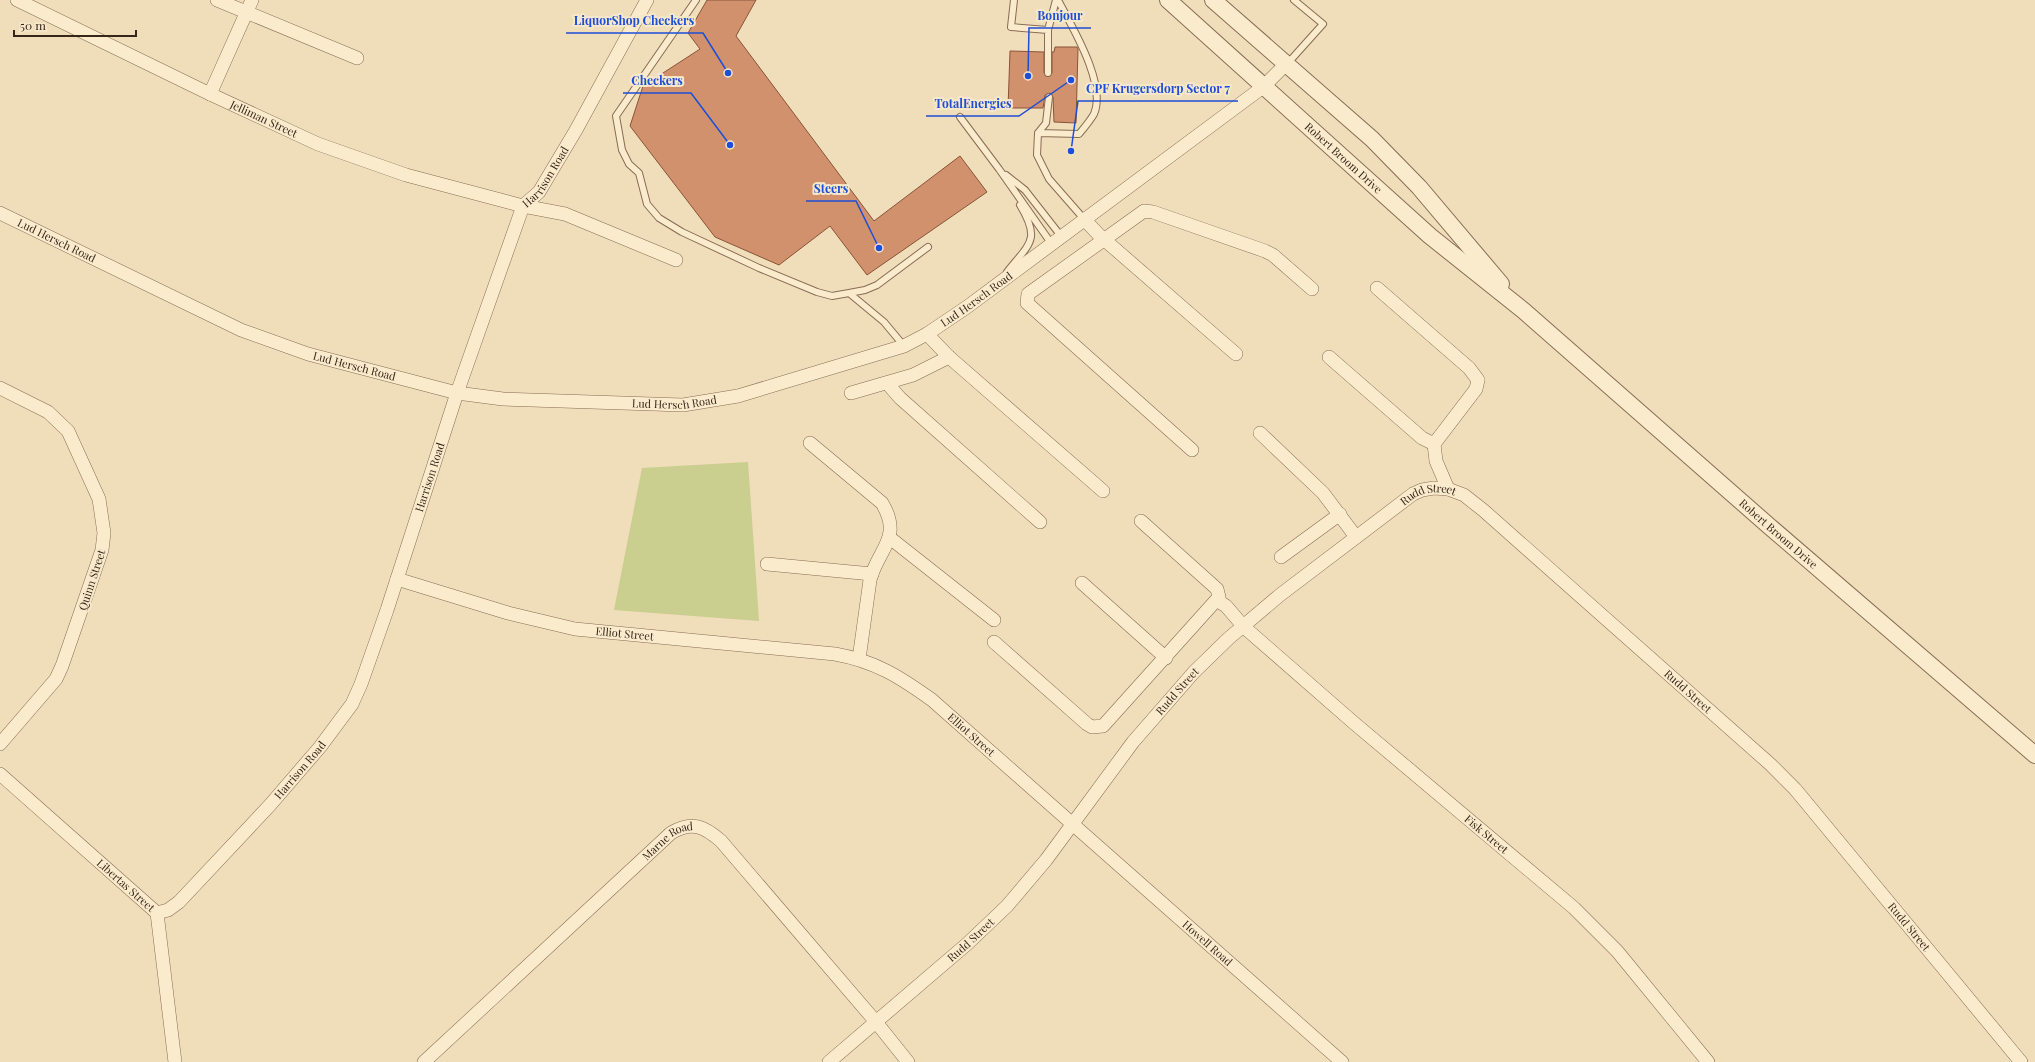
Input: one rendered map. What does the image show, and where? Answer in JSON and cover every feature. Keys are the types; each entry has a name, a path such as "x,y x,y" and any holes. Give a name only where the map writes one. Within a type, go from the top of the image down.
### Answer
{"street":[{"name":"Jelliman Street","path":"17,0 210,94 318,144 406,175 523,206 565,214 676,260"},
{"path":"216,0 357,58"},
{"path":"210,94 252,0"},
{"name":"Harrison Road","path":"157,913 168,910 179,902 270,805 320,747 352,704 361,684 397,579 457,393 523,206 539,192 576,130 647,0"},
{"name":"Robert Broom Drive","path":"1168,0 1262,87 1430,236 1524,311 1769,526 2035,755"},
{"name":"Robert Broom Drive","path":"1213,0 1366,134 1419,187 1524,311"},
{"name":"Lud Hersch Road","path":"0,213 241,330 308,354 457,393 503,399 683,405 738,396 904,346 927,334 967,308 1056,239 1262,87 1286,65"},
{"path":"1192,450 1027,303 1028,294 1139,213 1144,211 1153,212 1265,251 1273,255 1312,289"},
{"path":"1084,219 1103,239 1236,354"},
{"path":"1377,288 1469,368 1478,380 1476,389 1434,444 1436,462 1448,489"},
{"path":"927,334 949,357 1103,491"},
{"path":"850,393 887,383 928,368 949,357"},
{"path":"1329,357 1422,438 1434,444"},
{"path":"887,383 900,398 1040,522"},
{"name":"Quinn Street","path":"0,388 48,412 68,431 99,499 104,533 102,550 62,666 50,686 0,744"},
{"path":"1260,434 1323,493 1356,537"},
{"path":"810,443 882,503 887,511 891,527 890,538 872,574 859,659"},
{"name":"Rudd Street","path":"829,1062 988,924 1046,860 1133,742 1194,672 1213,653 1280,595 1413,494 1422,490 1434,488 1448,489 1464,495 1512,535 1770,764 1817,815 2021,1062"},
{"path":"1281,557 1340,514"},
{"path":"994,642 1092,727 1104,726 1218,601 1220,594 1217,589 1141,521"},
{"path":"890,538 994,620"},
{"path":"767,564 872,574"},
{"name":"Elliot Street","path":"397,579 508,613 575,629 835,654 859,659 900,677 932,700 1073,824"},
{"path":"1082,583 1166,658"},
{"name":"Fisk Street","path":"1218,601 1226,606 1244,627 1574,908 1617,951 1708,1062"},
{"name":"Libertas Street","path":"0,774 157,913 175,1062"},
{"name":"Howell Road","path":"1073,824 1342,1062"},
{"name":"Marne Road","path":"424,1062 672,833 678,829 691,826 702,827 721,841 876,1022 908,1062"}],"lane":[{"path":"696,0 616,116 622,150 629,164 639,173 647,204 659,218 682,232 760,268 828,295 865,290 877,285 928,248"},
{"path":"1014,0 1011,27 1048,30"},
{"path":"1048,73 1048,30 1057,0"},
{"path":"1038,133 1079,134 1094,114 1097,93 1088,64 1074,31 1057,0"},
{"path":"1286,65 1323,24 1294,0"},
{"path":"1049,97 1046,123 1038,133 1037,155 1049,179 1084,219"},
{"path":"960,117 999,169 1056,239"},
{"path":"999,169 1025,190 1056,239"},
{"path":"997,284 1032,239 1032,228 1029,221 999,169"},
{"path":"849,293 884,322 904,346"}],"green space":[{"path":"748,462 759,621 614,610 642,468"}],"building":[{"path":"707,0 756,0 736,36 874,221 960,156 987,192 867,275 830,226 779,265 715,237 630,126 643,86 700,49 688,33"},
{"path":"1055,47 1077,47 1078,49 1076,123 1054,122 1053,97 1050,93 1045,95 1043,108 1008,108 1010,51 1044,52 1044,73 1048,77 1052,73 1052,52 1054,52"}],"place":[{"name":"LiquorShop Checkers","path":"728,73"},
{"name":"Bonjour","path":"1028,76"},
{"name":"TotalEnergies","path":"1071,80"},
{"name":"Checkers","path":"730,145"},
{"name":"CPF Krugersdorp Sector 7","path":"1071,151"},
{"name":"Steers","path":"879,248"}]}
